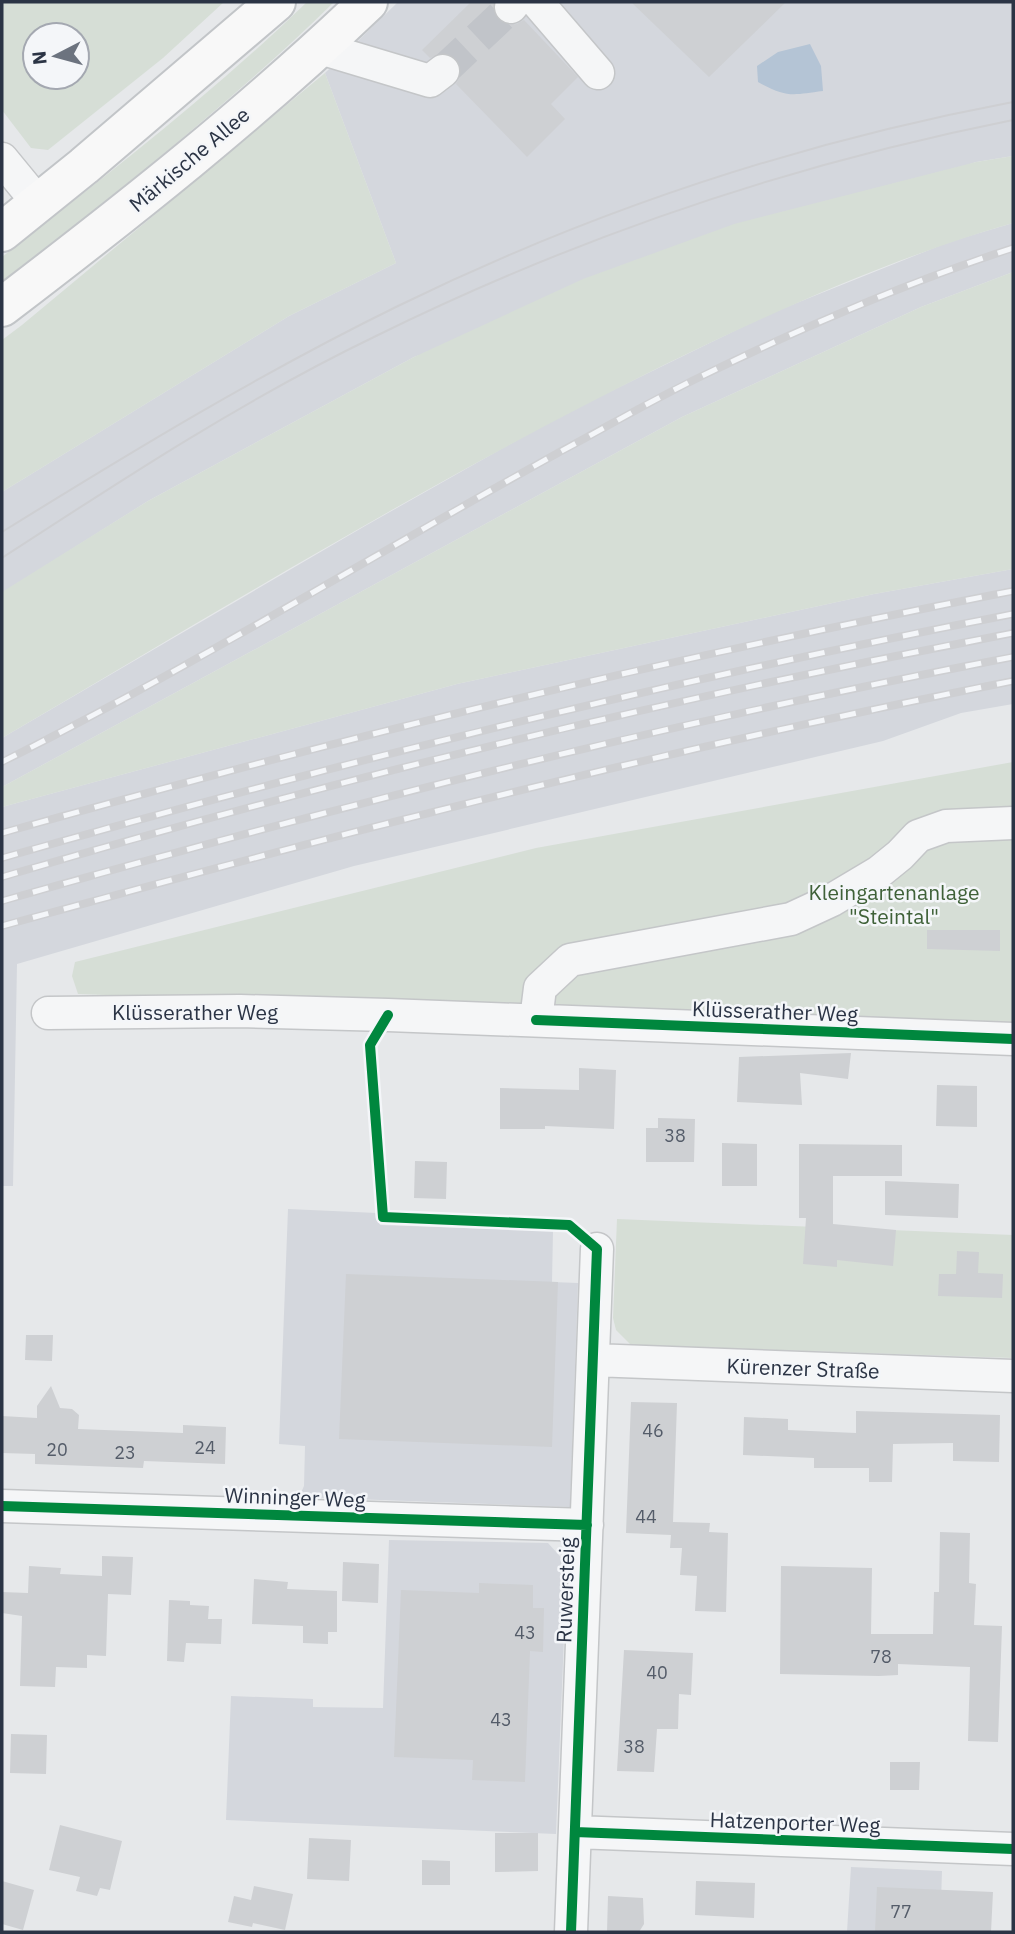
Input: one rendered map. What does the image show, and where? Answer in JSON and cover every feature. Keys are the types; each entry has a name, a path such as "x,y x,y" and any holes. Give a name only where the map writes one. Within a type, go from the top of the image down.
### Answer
{"main road":[{"path":"2,232 39,204 276,2"},
{"name":"Märkische Allee","path":"2,307 131,208 320,48 368,2"}],"street":[{"path":"521,3 598,73"},
{"path":"320,48 430,81 443,71"},
{"path":"2,159 39,204"},
{"path":"536,1020 540,988 570,960 790,919 832,900 879,872 918,836 946,826 1013,823"},
{"name":"Klüsserather Weg","path":"48,1013 240,1011 1013,1039"},
{"name":"Ruwersteig","path":"571,1932 597,1249"},
{"name":"Kürenzer Straße","path":"593,1360 1013,1376"},
{"name":"Winninger Weg","path":"2,1506 587,1525"},
{"name":"Hatzenporter Weg","path":"575,1832 1013,1849"}],"shaded area":[{"path":"398,2 1013,2 1013,156 976,162 414,357 148,501 2,593 2,492 289,316 396,263 325,73"},
{"path":"1013,223 1013,272 921,307 682,417 2,787 2,738 365,526 558,417 769,314 949,242"},
{"path":"1013,569 1013,704 961,713 883,741 354,866 17,964 13,1186 2,1186 2,807 457,684 874,594"},
{"path":"288,1209 377,1213 380,1225 553,1231 552,1282 578,1283 570,1507 299,1497 304,1486 305,1446 279,1444"},
{"path":"389,1540 548,1543 567,1564 556,1834 226,1820 231,1696 313,1699 313,1707 383,1708"},
{"path":"851,1867 942,1871 940,1932 847,1932"}],"green space":[{"path":"2,2 224,2 163,58 48,150 31,148 2,110"},
{"path":"307,2 334,2 255,76 173,146 2,281 2,257 196,102"},
{"path":"325,73 396,263 289,316 2,492 2,340"},
{"path":"1013,156 1013,223 923,252 836,286 706,345 579,408 412,498 2,738 2,592 148,501 414,357 583,279 734,224 976,162"},
{"path":"1013,272 1013,569 874,594 457,684 2,807 2,787 682,417 921,307"},
{"name":"Kleingartenanlage \"Steintal\"","path":"1013,762 1013,1028 78,994 72,976 75,962 536,848"},
{"path":"617,1219 1013,1235 1013,1358 631,1345 616,1330 613,1318"}],"water":[{"path":"810,44 821,66 823,91 790,94 776,91 758,82 757,66 778,52"}],"building":[{"path":"471,2 494,2 494,14 499,21 508,25 524,20 578,77 551,104 565,119 527,157 456,84 461,69 457,59 441,53 430,58 422,50"},
{"path":"631,2 786,2 709,77"},
{"path":"927,930 1000,930 1000,951 927,949"},
{"path":"851,1053 848,1079 800,1073 802,1105 737,1102 739,1057"},
{"path":"579,1068 616,1070 614,1129 545,1126 545,1129 500,1129 500,1088 579,1090"},
{"path":"937,1085 977,1086 977,1127 936,1126"},
{"path":"658,1118 695,1119 694,1162 646,1162 646,1128 658,1128"},
{"path":"722,1143 757,1144 757,1186 722,1186"},
{"path":"799,1144 902,1145 902,1176 833,1176 833,1224 896,1230 893,1266 837,1260 837,1267 803,1264 806,1218 799,1218"},
{"path":"415,1161 447,1162 446,1199 414,1198"},
{"path":"885,1181 959,1184 958,1218 885,1215"},
{"path":"957,1251 979,1252 978,1273 1003,1274 1002,1298 938,1296 939,1274 956,1274"},
{"path":"346,1274 558,1282 552,1447 339,1439"},
{"path":"26,1335 53,1335 52,1361 25,1360"},
{"path":"51,1386 60,1408 72,1409 79,1415 78,1429 183,1433 183,1425 226,1427 225,1464 144,1461 143,1468 35,1464 35,1454 2,1453 2,1416 37,1418 37,1406"},
{"path":"631,1402 677,1403 673,1522 710,1523 709,1532 728,1533 726,1612 695,1611 697,1576 680,1575 682,1548 670,1548 671,1535 626,1533"},
{"path":"856,1411 1000,1415 999,1462 953,1461 953,1443 893,1444 892,1482 869,1482 869,1468 814,1468 814,1458 743,1455 744,1417 788,1419 788,1430 856,1433"},
{"path":"940,1532 970,1533 969,1583 976,1584 974,1625 1002,1626 998,1742 968,1741 970,1667 898,1664 898,1675 780,1674 781,1566 872,1568 871,1634 933,1634 934,1592 939,1592"},
{"path":"102,1556 133,1557 131,1595 108,1594 106,1656 87,1655 87,1668 56,1667 55,1687 20,1686 22,1616 2,1613 2,1592 28,1593 29,1566 61,1568 60,1574 102,1576"},
{"path":"343,1562 379,1564 378,1603 342,1601"},
{"path":"254,1579 288,1582 287,1589 337,1591 337,1632 328,1632 328,1644 303,1643 303,1626 252,1624"},
{"path":"479,1583 533,1585 533,1608 544,1608 543,1652 530,1651 525,1782 472,1780 473,1760 394,1757 401,1590 479,1593"},
{"path":"169,1600 190,1601 190,1605 209,1606 208,1619 222,1619 221,1644 186,1643 184,1662 167,1661"},
{"path":"624,1650 693,1653 691,1695 679,1694 678,1729 657,1729 654,1772 617,1771"},
{"path":"11,1734 47,1735 46,1774 10,1773"},
{"path":"890,1762 920,1762 919,1790 890,1790"},
{"path":"60,1825 122,1841 110,1890 100,1888 97,1896 76,1891 80,1877 49,1870"},
{"path":"495,1833 538,1833 538,1871 495,1872"},
{"path":"309,1838 351,1840 349,1881 307,1879"},
{"path":"422,1860 450,1861 450,1885 422,1885"},
{"path":"2,1881 34,1890 23,1930 2,1924"},
{"path":"696,1881 755,1883 754,1918 695,1915"},
{"path":"254,1886 293,1894 285,1930 253,1923 252,1927 228,1922 234,1896 251,1900"},
{"path":"877,1887 993,1892 991,1932 875,1932"},
{"path":"608,1896 643,1898 644,1924 639,1932 607,1932"}],"tunnel":[{"path":"443,71 511,7"}],"tram line":[{"path":"2,532 148,443 296,358 398,306 546,240 622,210 776,159 855,137 1013,102"},
{"path":"2,558 139,470 279,386 376,336 530,266 608,235 768,181 849,158 1013,120"}],"railway":[{"path":"2,762 142,689 683,385 855,307 1013,248"},
{"path":"2,833 253,765 505,702 759,643 1013,591"},
{"path":"2,858 253,789 505,725 759,667 1013,614"},
{"path":"2,877 252,807 505,743 758,685 1013,633"},
{"path":"2,901 253,832 505,768 758,709 1013,657"},
{"path":"2,926 505,794 758,735 1013,681"}],"cycle path":[{"path":"388,1015 370,1045 383,1217 569,1225 597,1249 571,1932"},
{"path":"536,1020 1013,1039"},
{"path":"2,1506 587,1525"},
{"path":"575,1832 1013,1849"}]}
